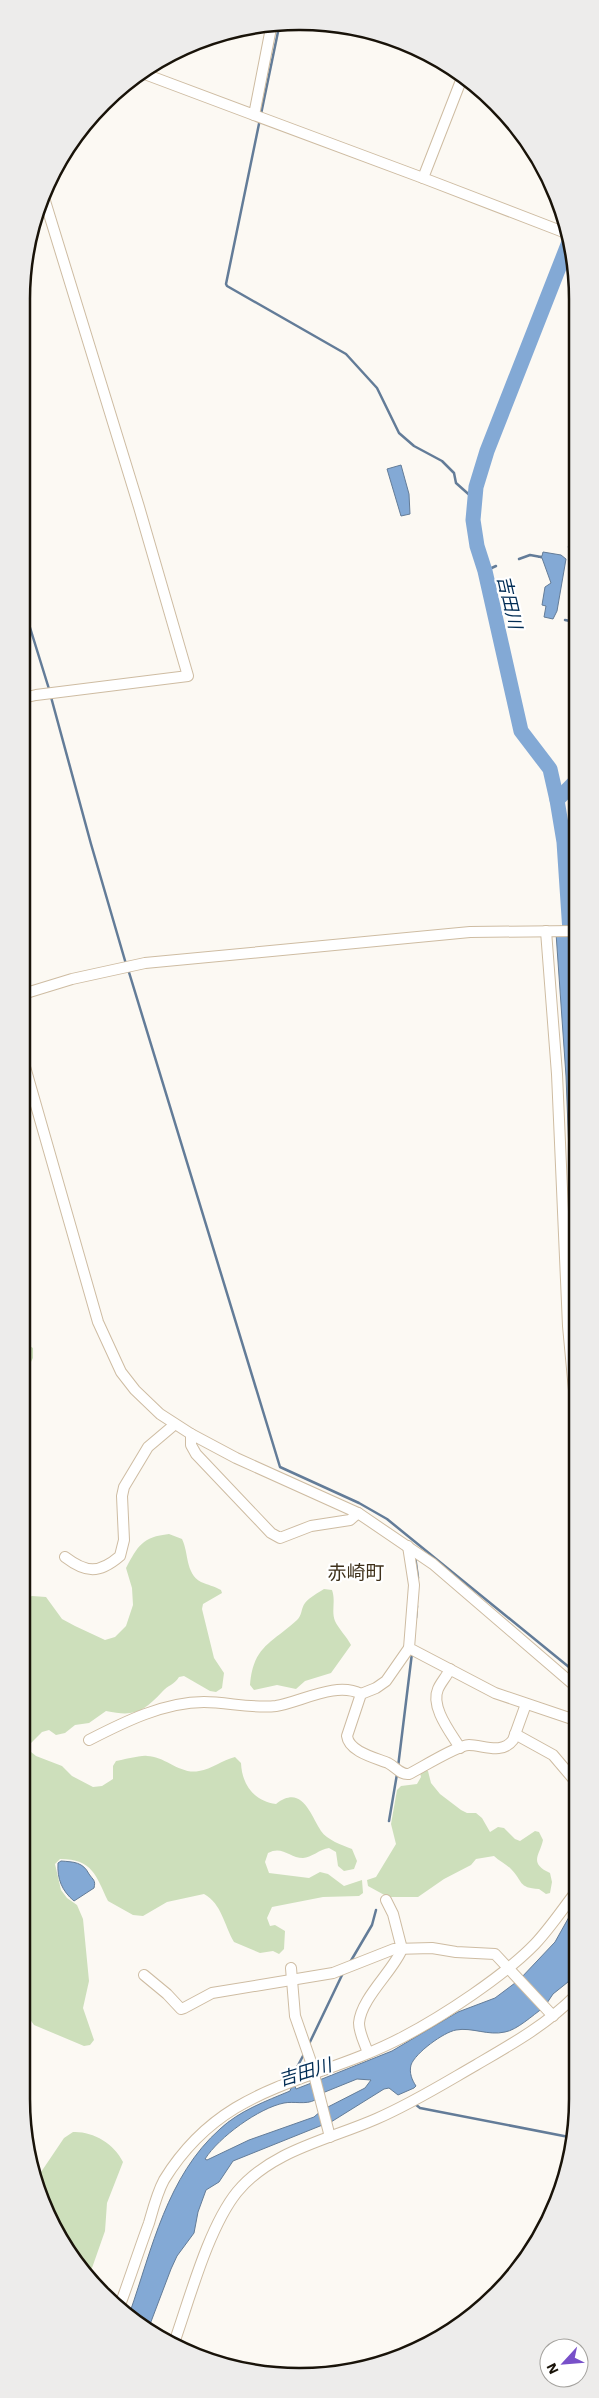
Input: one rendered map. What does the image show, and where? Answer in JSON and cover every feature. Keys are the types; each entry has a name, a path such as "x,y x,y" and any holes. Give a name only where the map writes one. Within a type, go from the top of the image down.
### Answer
{"street":[{"path":"254,115 270,32"},
{"path":"149,76 560,231"},
{"path":"423,178 460,83"},
{"path":"30,697 188,676 139,507 47,206"},
{"path":"548,931 557,1074 569,1337"},
{"path":"30,992 72,979 145,963 470,932 569,931"},
{"path":"30,1084 89,1289 108,1346 121,1372 135,1390 174,1425 236,1458 358,1513 408,1546 432,1564 569,1681"},
{"path":"65,1557 80,1567 89,1570 107,1565 120,1556 124,1540 122,1496 124,1487 148,1447 174,1425"},
{"path":"191,1434 191,1445 196,1454 271,1534 280,1538 311,1526 350,1520 358,1513"},
{"path":"89,1740 132,1718 187,1703 204,1702 274,1706 335,1691 355,1691 361,1694 376,1688 386,1681 413,1650 414,1586 408,1546"},
{"path":"413,1650 495,1693 569,1718"},
{"path":"450,1669 437,1690 437,1700 441,1715 460,1748"},
{"path":"361,1694 347,1736 348,1741 371,1758 409,1774 467,1745 500,1748 509,1745 526,1704"},
{"path":"515,1734 553,1755 569,1775"},
{"path":"368,2053 360,2027 361,2017 384,1975 402,1949 393,1914 386,1900"},
{"path":"122,2301 160,2188 186,2152 209,2127 235,2108 258,2095 368,2053 420,2028 510,1969 535,1944 569,1901"},
{"path":"144,1975 181,2008 187,2007 219,1991 333,1973 389,1951 432,1948 456,1952 495,1954 551,2014"},
{"path":"291,1968 295,2016 307,2049 329,2134"},
{"path":"176,2338 220,2219 237,2192 270,2163 329,2134 374,2120 418,2099 534,2031 551,2014 569,2000"}],"green space":[{"path":"30,1346 33,1348 33,1358 30,1364"},
{"path":"169,1534 182,1539 192,1573 201,1582 221,1590 222,1593 203,1604 202,1609 214,1658 224,1673 222,1688 216,1692 210,1691 184,1676 179,1677 149,1704 138,1711 116,1713 106,1711 89,1723 75,1725 65,1733 56,1735 49,1730 42,1732 30,1744 30,1597 46,1597 62,1619 75,1626 105,1640 115,1637 126,1626 133,1605 132,1588 126,1568 142,1544 160,1535"},
{"path":"324,1589 332,1590 335,1621 351,1645 331,1673 305,1681 296,1689 277,1685 254,1690 250,1685 252,1672 260,1653 265,1646 299,1618 307,1601"},
{"path":"30,1748 36,1756 62,1766 72,1776 93,1787 102,1786 113,1779 113,1766 116,1761 141,1756 154,1757 192,1772 204,1770 235,1757 241,1763 247,1785 256,1796 276,1804 292,1797 299,1799 309,1810 321,1831 327,1837 352,1849 357,1861 354,1869 344,1871 338,1866 336,1852 329,1848 303,1858 278,1850 268,1853 265,1862 269,1873 309,1878 320,1872 328,1874 344,1886 362,1880 363,1893 359,1896 323,1897 272,1907 267,1918 270,1926 275,1925 285,1931 284,1949 279,1954 273,1951 260,1953 234,1942 219,1909 204,1894 167,1902 143,1916 133,1915 108,1901 96,1877 87,1866 80,1862 60,1859 55,1864 61,1890 67,1898 77,1905 83,1919 89,1981 83,2008 94,2040 90,2045 84,2046 34,2025 30,2019"},
{"path":"425,1769 428,1771 431,1783 440,1794 461,1810 467,1813 476,1813 482,1818 490,1832 498,1827 504,1828 515,1839 520,1841 535,1831 539,1832 543,1840 537,1862 539,1866 550,1873 552,1882 550,1893 546,1894 539,1889 527,1887 511,1869 494,1856 476,1859 471,1865 444,1879 418,1897 388,1897 368,1886 367,1880 376,1877 396,1844 391,1824 397,1790 401,1786 417,1784 421,1777 420,1773"},
{"path":"73,2132 95,2136 114,2149 123,2162 107,2203 105,2231 92,2270 75,2248 58,2218 40,2173 64,2138"}],"water":[{"path":"401,465 409,494 410,514 401,516 387,469"},
{"path":"543,552 561,555 566,559 557,611 553,619 544,617 546,606 542,605 545,587 551,583 542,558 538,557 542,556"},
{"path":"556,933 569,933 569,1153 566,1076"},
{"path":"61,1861 74,1862 84,1867 94,1880 94,1888 74,1901 63,1889 59,1879 58,1863"},
{"path":"569,1917 569,1980 553,1994 545,2006 520,1979 555,1942"},
{"path":"519,1980 543,2008 530,2018 510,2031 505,2032 492,2033 462,2029 444,2035 424,2049 411,2065 410,2071 416,2086 414,2088 398,2095 389,2088 384,2089 331,2122 324,2109 365,2088 371,2080 357,2079 320,2094 317,2081 392,2051 458,2012 495,1998"},
{"path":"314,2082 318,2096 315,2100 308,2102 284,2103 274,2106 252,2117 230,2133 211,2150 205,2159 207,2160 249,2140 314,2117 322,2110 325,2124 233,2161 219,2182 206,2190 198,2212 194,2233 177,2256 150,2323 131,2309 163,2214 187,2169 202,2148 227,2123 253,2107 290,2091 295,2086 296,2089"}],"waterway":[{"path":"261,114 278,31"},
{"path":"260,119 227,286 346,354 377,388 399,433 414,446 442,461 454,473 456,483 474,499"},
{"name":"吉田川","path":"565,252 487,451 476,487 473,520 477,546 485,571 521,731 550,769 564,842 569,917"},
{"path":"519,559 530,555 541,557"},
{"path":"485,571 496,566"},
{"path":"565,620 569,621"},
{"path":"30,628 49,689"},
{"path":"51,697 126,964"},
{"path":"557,800 569,788"},
{"path":"128,969 280,1467 359,1503 387,1519 569,1667"},
{"path":"415,1556 418,1578"},
{"path":"416,1618 417,1606"},
{"path":"398,1767 412,1653"},
{"path":"389,1821 397,1774"},
{"path":"349,1964 372,1925 376,1910"},
{"path":"309,2044 343,1973"},
{"path":"294,2073 304,2054"},
{"path":"415,2104 420,2108 567,2137"}],"district":[{"name":"赤崎町","path":"356,1572"}]}
